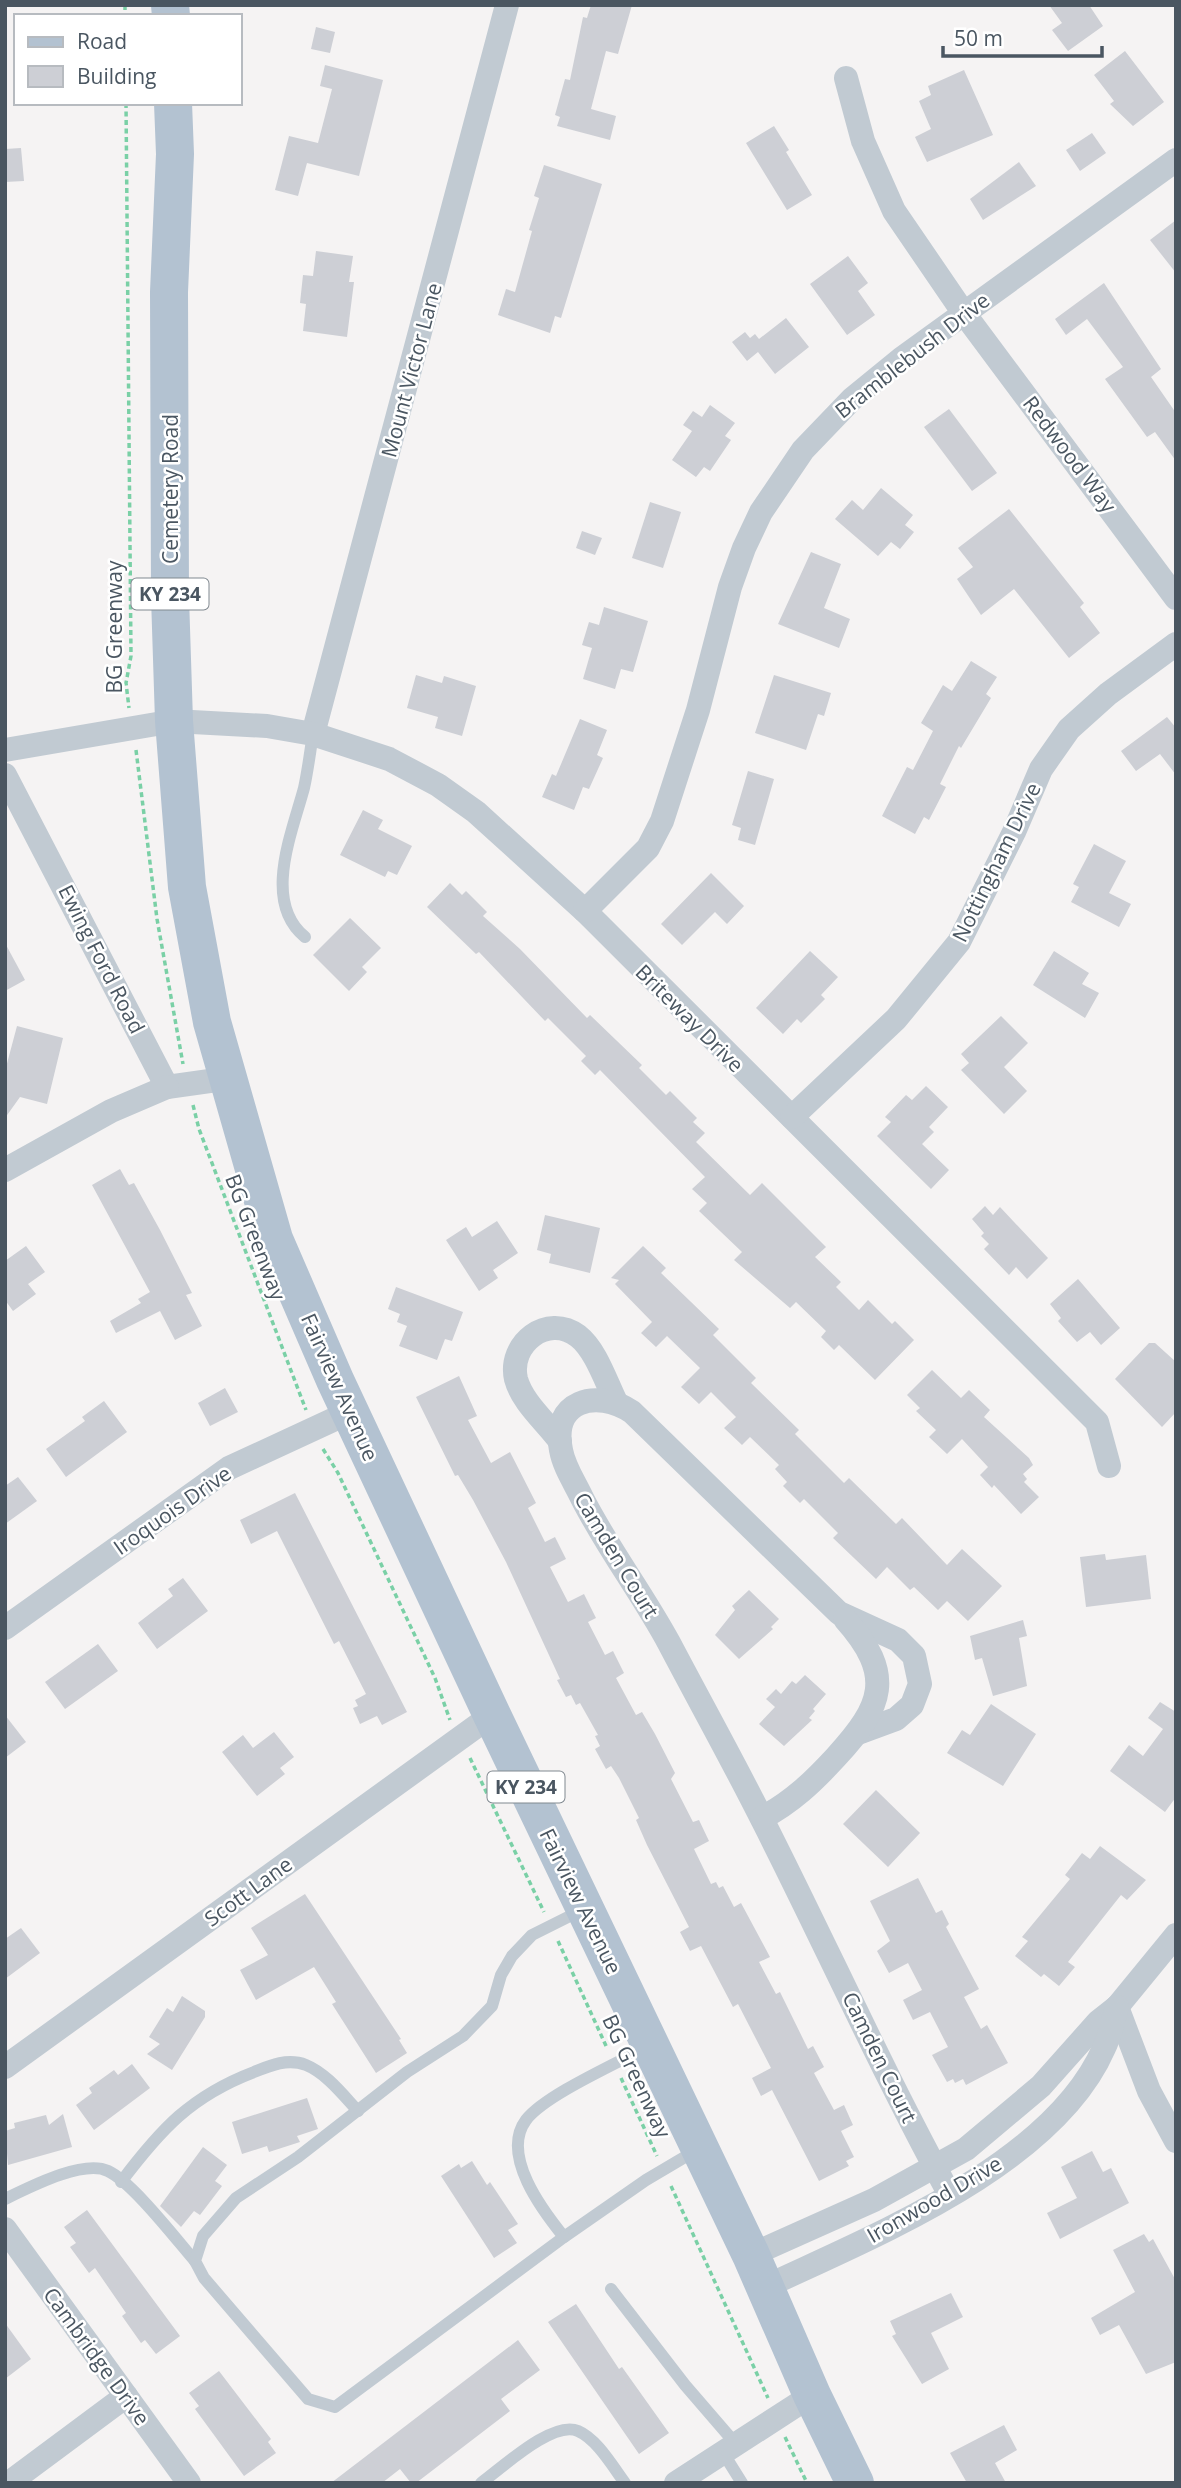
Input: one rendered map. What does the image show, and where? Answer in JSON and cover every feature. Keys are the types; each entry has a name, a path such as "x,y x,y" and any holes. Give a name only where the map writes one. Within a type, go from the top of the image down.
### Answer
{"main road":[{"name":"Cemetery Road","path":"173,105 175,154 169,292 170,597 174,721 187,887 212,1022 231,1079"},
{"name":"Fairview Avenue","path":"231,1079 274,1239 350,1412 758,2271 812,2395 855,2483"}],"street":[{"name":"Mount Victor Lane","path":"313,734 507,5"},
{"name":"Redwood Way","path":"846,78 863,141 894,211 963,312 1176,598"},
{"name":"Bramblebush Drive","path":"585,911 648,848 662,821 698,710 730,587 744,548 781,480 803,450 852,399 963,312 1176,160"},
{"name":"Nottingham Drive","path":"792,1117 896,1019 959,942 1014,832 1041,769 1069,729 1108,694 1176,644"},
{"name":"Briteway Drive","path":"5,750 174,721 267,726 313,734 389,760 438,785 476,812 585,911 1097,1422 1109,1466"},
{"name":"Ewing Ford Road","path":"5,775 177,1086"},
{"path":"5,1170 111,1111 177,1086 231,1079"},
{"path":"560,1441 529,1403 517,1381 517,1355 531,1336 553,1328 575,1334 589,1349 616,1402"},
{"path":"560,1441 564,1421 578,1405 597,1399 616,1402 632,1412 839,1613 867,1647 877,1676 874,1706 858,1733 795,1798 762,1818"},
{"name":"Iroquois Drive","path":"5,1628 229,1468 350,1412"},
{"name":"Camden Court","path":"560,1441 564,1460 608,1548 647,1602 762,1818 950,2194"},
{"path":"839,1613 898,1640 914,1656 919,1670 919,1691 908,1710 896,1719 858,1733"},
{"name":"Scott Lane","path":"5,2067 492,1715"},
{"name":"Ironwood Drive","path":"758,2271 874,2200 966,2149 1021,2104 1098,2022 1117,2007 1176,1935"},
{"path":"1117,2007 1149,2091 1176,2141"},
{"name":"Ironwood Drive","path":"758,2271 906,2220 986,2173 1056,2116 1090,2074 1105,2048 1117,2007"},
{"name":"Cambridge Drive","path":"5,2229 189,2483"},
{"path":"676,2483 812,2395"},
{"path":"9,2483 126,2396"}],"lane":[{"path":"305,937 290,925 282,889 286,853 305,784 313,734"},
{"path":"195,2261 202,2236 236,2197 298,2157 407,2072 463,2036 492,2006 500,1975 512,1955 532,1935 585,1909"},
{"path":"564,2237 530,2190 519,2141 525,2122 537,2110 651,2046"},
{"path":"121,2182 154,2138 186,2107 225,2083 279,2062 305,2064 327,2079 358,2110"},
{"path":"5,2199 46,2179 91,2169 108,2171 195,2261 204,2278 308,2399 335,2407 564,2237 700,2148"},
{"path":"611,2289 729,2447 742,2483"},
{"path":"481,2483 550,2433 565,2428 580,2431 595,2444 625,2483"}],"path":[{"name":"BG Greenway","path":"126,105 131,656 126,683 177,1086 199,1129 314,1428 435,1678 443,1708 499,1812 807,2483"}],"building":[{"path":"591,5 632,5 618,54 606,51 591,109 616,116 610,140 557,126 560,117 555,115 565,79 570,80 583,17 587,18"},
{"path":"1049,5 1089,5 1103,26 1068,51 1052,30 1062,23"},
{"path":"316,27 335,32 330,53 311,49"},
{"path":"1125,51 1164,102 1133,126 1110,104 1114,101 1094,75"},
{"path":"325,65 383,80 359,176 307,163 298,196 275,190 289,136 318,143 332,89 320,86"},
{"path":"964,70 993,135 927,162 915,137 931,129 919,101 931,95 928,86"},
{"path":"774,126 812,195 787,210 746,143"},
{"path":"1092,133 1106,153 1080,171 1066,150"},
{"path":"21,148 24,181 5,182 5,149"},
{"path":"1019,162 1036,186 983,220 970,199"},
{"path":"544,165 602,184 561,318 555,316 550,333 498,315 506,289 515,292 532,231 529,230 539,198 534,196"},
{"path":"1176,220 1176,273 1150,240"},
{"path":"316,251 353,256 349,282 354,282 347,337 303,331 306,304 300,303 303,275 313,276"},
{"path":"848,256 868,283 858,291 875,315 847,335 810,284"},
{"path":"1104,283 1161,369 1151,377 1176,413 1176,461 1155,432 1147,437 1105,379 1123,367 1087,319 1066,335 1055,319"},
{"path":"786,318 809,347 775,374 758,352 747,361 732,342 745,332 750,338 755,334 759,339"},
{"path":"710,405 735,423 725,436 731,440 710,471 704,467 696,477 672,460 692,431 683,425 693,411 702,417"},
{"path":"949,409 997,473 972,491 924,427"},
{"path":"881,488 913,515 905,525 914,532 900,549 891,542 878,556 835,519 852,500 863,510"},
{"path":"650,502 681,512 663,568 632,558"},
{"path":"1009,509 1084,603 1080,607 1100,633 1069,658 1014,589 981,615 957,579 973,567 958,548"},
{"path":"582,531 602,538 595,555 576,548"},
{"path":"811,552 841,564 824,608 850,619 839,648 778,624"},
{"path":"604,607 648,621 633,672 621,669 615,689 583,679 592,648 582,645 589,622 599,625"},
{"path":"971,661 997,677 986,694 991,698 961,748 959,746 940,784 946,787 929,820 924,817 915,834 882,816 907,767 913,770 933,731 921,723 943,685 952,691"},
{"path":"416,675 442,683 444,676 476,686 462,736 435,728 438,717 407,708"},
{"path":"774,675 831,693 824,716 818,714 806,750 755,733"},
{"path":"1167,717 1176,728 1176,775 1160,754 1136,771 1121,751"},
{"path":"580,719 607,730 597,755 603,758 589,789 583,787 574,810 542,797 552,774 556,776"},
{"path":"748,771 774,779 755,845 738,840 741,828 732,825"},
{"path":"363,810 383,820 378,829 412,846 397,875 388,871 385,877 340,855"},
{"path":"1094,844 1126,861 1109,893 1131,904 1119,927 1071,902 1079,887 1073,884"},
{"path":"711,873 744,906 727,924 715,912 682,945 661,924"},
{"path":"450,883 462,895 466,891 487,912 483,916 520,949 587,1018 590,1015 642,1065 639,1068 666,1095 670,1091 697,1118 693,1122 705,1133 696,1142 750,1195 762,1183 826,1247 815,1257 841,1282 836,1287 859,1310 868,1300 892,1324 895,1321 914,1340 875,1380 839,1345 834,1350 821,1337 826,1331 796,1302 790,1308 734,1260 742,1252 699,1211 707,1203 692,1189 705,1177 600,1070 595,1075 581,1061 586,1056 548,1018 545,1021 479,952 476,954 427,907"},
{"path":"350,918 381,948 362,967 367,972 349,991 313,955"},
{"path":"5,943 25,980 5,991"},
{"path":"810,951 838,977 821,995 825,999 801,1023 797,1019 783,1034 756,1008"},
{"path":"1054,951 1089,973 1082,984 1099,993 1085,1018 1033,985"},
{"path":"1001,1016 1028,1043 1004,1067 1027,1091 1004,1114 961,1070 969,1063 961,1054"},
{"path":"17,1026 63,1038 47,1104 20,1097 5,1118 5,1071"},
{"path":"926,1086 948,1107 929,1127 934,1132 922,1144 949,1170 931,1189 877,1136 891,1122 885,1117 906,1095 912,1100"},
{"path":"120,1169 129,1185 134,1183 192,1293 186,1295 202,1326 175,1340 160,1311 116,1333 110,1321 141,1303 138,1299 150,1292 92,1185"},
{"path":"985,1206 993,1215 1000,1207 1048,1258 1027,1279 1016,1267 1009,1275 984,1249 989,1244 981,1236 984,1233 972,1219"},
{"path":"545,1215 600,1228 590,1273 549,1263 551,1254 537,1250"},
{"path":"497,1221 518,1253 493,1270 498,1278 479,1291 446,1240 466,1227 472,1237"},
{"path":"26,1246 45,1272 28,1284 36,1294 13,1311 5,1300 5,1261"},
{"path":"643,1246 666,1268 661,1273 719,1329 713,1335 756,1378 751,1383 799,1430 795,1434 844,1483 849,1478 896,1524 902,1518 947,1565 962,1549 1002,1586 968,1621 947,1601 938,1610 914,1587 910,1590 887,1567 876,1579 833,1538 838,1533 804,1499 800,1503 783,1486 787,1482 775,1469 779,1465 750,1437 742,1445 724,1428 736,1417 711,1392 699,1404 681,1387 700,1368 667,1336 656,1347 641,1333 652,1322 615,1284 619,1280 611,1278"},
{"path":"1078,1279 1120,1328 1101,1345 1090,1332 1077,1342 1058,1321 1061,1318 1050,1304"},
{"path":"396,1287 463,1312 452,1341 445,1339 437,1360 399,1346 407,1326 397,1322 400,1314 388,1309"},
{"path":"1149,1343 1155,1343 1176,1362 1176,1412 1162,1427 1115,1379"},
{"path":"932,1370 961,1398 969,1390 990,1410 984,1417 1029,1458 1033,1465 1023,1474 1027,1479 1024,1482 1039,1497 1021,1514 994,1485 992,1488 980,1475 988,1467 962,1439 947,1454 929,1437 936,1430 916,1411 920,1408 907,1395"},
{"path":"459,1376 477,1416 468,1420 491,1463 510,1452 536,1503 528,1508 545,1542 555,1537 566,1559 550,1567 568,1602 584,1594 596,1618 588,1622 605,1655 613,1651 624,1673 616,1678 636,1715 642,1712 655,1734 675,1773 671,1779 693,1822 699,1820 709,1841 694,1849 711,1884 716,1882 719,1888 723,1886 734,1907 741,1903 770,1957 759,1962 776,1994 780,1992 808,2049 813,2046 824,2067 814,2073 834,2110 844,2105 853,2125 841,2131 854,2157 846,2161 849,2166 819,2181 772,2090 761,2096 752,2078 771,2068 738,2004 733,2007 701,1946 690,1951 680,1932 689,1927 647,1845 636,1820 639,1818 619,1778 611,1766 606,1769 595,1749 600,1746 595,1736 598,1735 580,1703 576,1705 571,1695 566,1697 506,1562 473,1500 458,1475 455,1476 416,1397"},
{"path":"225,1388 238,1412 210,1426 198,1403"},
{"path":"104,1401 127,1432 66,1477 46,1449 85,1421 82,1417"},
{"path":"18,1477 37,1501 5,1524 5,1486"},
{"path":"295,1493 407,1712 382,1725 377,1716 360,1724 353,1708 358,1706 355,1700 366,1694 339,1641 334,1644 277,1531 251,1544 240,1520"},
{"path":"1105,1554 1106,1560 1146,1555 1151,1599 1086,1607 1080,1557"},
{"path":"183,1578 208,1611 157,1649 138,1623 173,1596 168,1589"},
{"path":"749,1590 779,1619 771,1627 773,1629 739,1659 715,1635 735,1610 732,1606"},
{"path":"1023,1620 1027,1636 1019,1638 1027,1686 993,1696 982,1658 975,1660 970,1636"},
{"path":"98,1644 118,1671 65,1709 45,1682"},
{"path":"805,1675 826,1694 813,1709 815,1711 809,1718 812,1720 784,1746 759,1724 775,1707 766,1699 776,1689 781,1694 792,1681 796,1684"},
{"path":"1160,1702 1176,1712 1176,1797 1165,1812 1110,1771 1129,1745 1143,1756 1163,1729 1148,1718"},
{"path":"991,1704 1036,1734 1003,1786 947,1753 962,1730 970,1735"},
{"path":"5,1715 26,1742 5,1758"},
{"path":"274,1732 294,1757 280,1768 285,1774 257,1796 222,1752 243,1735 253,1748"},
{"path":"876,1790 920,1833 888,1867 843,1824"},
{"path":"1100,1846 1146,1880 1127,1900 1121,1895 1068,1962 1075,1967 1059,1986 1044,1974 1041,1977 1015,1956 1028,1941 1022,1937 1070,1879 1065,1875 1082,1853 1090,1859"},
{"path":"918,1878 936,1913 942,1910 949,1924 946,1927 979,1989 964,1997 981,2029 987,2025 1008,2063 966,2085 963,2079 955,2083 953,2079 947,2082 932,2055 948,2047 930,2012 913,2020 903,2000 922,1990 908,1963 889,1973 877,1951 890,1941 870,1901"},
{"path":"305,1894 401,2039 399,2040 407,2053 376,2073 332,2004 336,2002 314,1967 256,2000 240,1970 268,1955 251,1928"},
{"path":"21,1928 40,1953 5,1979 5,1939"},
{"path":"182,1996 205,2011 205,2017 172,2070 147,2054 160,2044 149,2037 167,2008 173,2012"},
{"path":"132,2064 150,2088 94,2130 76,2105 92,2093 89,2088 114,2070 118,2075"},
{"path":"307,2098 318,2129 297,2136 300,2142 269,2152 267,2146 242,2154 232,2122"},
{"path":"63,2114 72,2147 8,2165 5,2131 15,2128 14,2123 46,2115 49,2125"},
{"path":"203,2147 227,2165 215,2181 222,2186 200,2215 194,2211 181,2227 160,2206"},
{"path":"1092,2151 1103,2172 1111,2168 1129,2203 1060,2239 1047,2213 1077,2198 1061,2167"},
{"path":"472,2161 487,2185 490,2182 518,2224 508,2230 517,2243 494,2258 441,2176 459,2164 461,2168"},
{"path":"87,2210 180,2336 156,2354 145,2340 141,2343 122,2316 126,2313 95,2268 89,2273 70,2247 76,2243 64,2227"},
{"path":"1144,2234 1149,2242 1153,2239 1176,2281 1176,2362 1146,2374 1119,2325 1100,2335 1091,2318 1135,2292 1113,2250"},
{"path":"951,2293 963,2317 931,2333 949,2369 922,2384 892,2336 896,2334 890,2321"},
{"path":"576,2304 619,2369 622,2367 669,2433 639,2454 548,2322"},
{"path":"5,2323 31,2359 5,2379"},
{"path":"518,2340 540,2370 501,2399 510,2411 416,2483 411,2483 400,2469 382,2483 331,2483"},
{"path":"219,2371 271,2439 268,2442 276,2453 244,2476 195,2409 199,2406 189,2393"},
{"path":"1004,2425 1017,2450 995,2463 1006,2483 967,2483 950,2453"}]}
